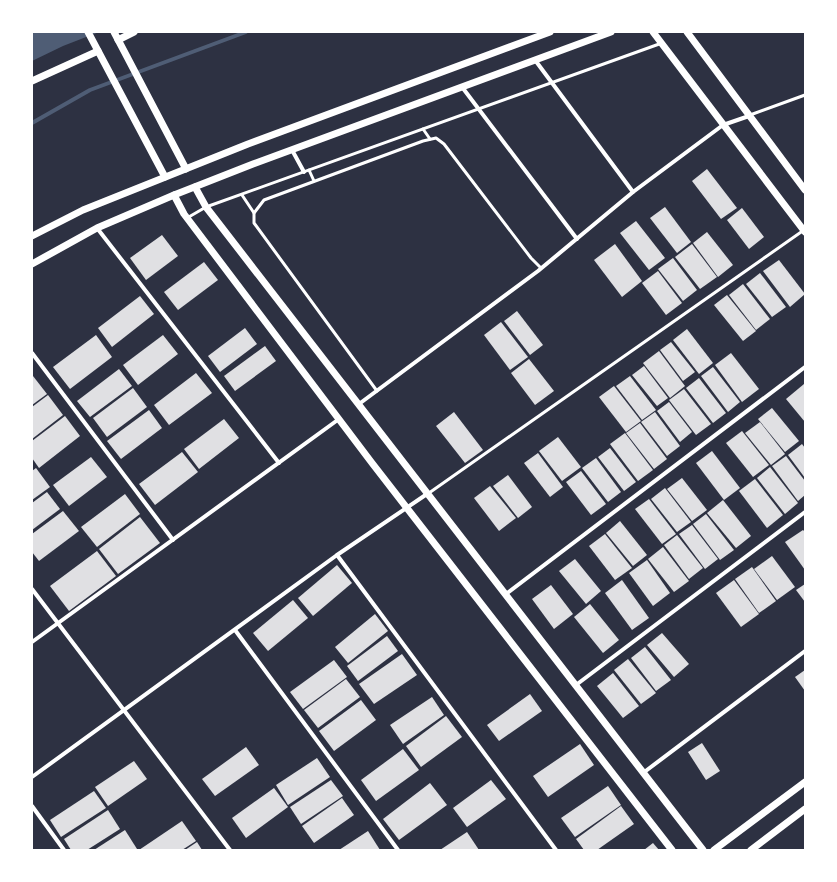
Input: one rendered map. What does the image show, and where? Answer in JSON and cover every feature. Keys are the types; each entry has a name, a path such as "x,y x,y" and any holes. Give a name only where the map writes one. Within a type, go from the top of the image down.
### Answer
{"street":[{"path":"88,32 165,177"},
{"path":"114,32 186,169"},
{"path":"118,40 134,32"},
{"path":"32,236 83,210 248,144 550,32"},
{"path":"32,264 97,228 196,187 611,32"},
{"path":"653,32 805,231"},
{"path":"687,32 805,190"},
{"path":"32,81 98,51"},
{"path":"535,60 633,192"},
{"path":"462,87 577,240"},
{"path":"359,404 541,268 577,240 633,192 723,125 749,116"},
{"path":"292,150 304,172"},
{"path":"196,187 206,207 703,850"},
{"path":"174,196 187,218 338,420 672,850"},
{"path":"97,228 279,463"},
{"path":"32,353 172,540"},
{"path":"506,594 805,368"},
{"path":"32,642 338,420"},
{"path":"32,777 337,555 427,494"},
{"path":"576,685 805,512"},
{"path":"337,555 556,850"},
{"path":"32,589 230,850"},
{"path":"235,630 398,850"},
{"path":"644,773 805,650"},
{"path":"714,850 805,782"},
{"path":"32,806 64,850"},
{"path":"754,849 805,809"}],"lane":[{"path":"187,218 206,207 662,43"},
{"path":"749,116 805,95"},
{"path":"423,129 430,139"},
{"path":"254,213 264,200 436,138 444,144 531,258 541,268"},
{"path":"309,170 314,181"},
{"path":"242,195 254,213 254,223 377,390"},
{"path":"427,494 805,231"}],"water":[{"path":"32,32 99,32 63,46 32,61"}],"building":[{"path":"707,169 737,208 721,219 692,181"},
{"path":"665,207 691,242 677,253 650,218"},
{"path":"742,208 764,237 749,249 727,220"},
{"path":"636,221 665,258 649,270 620,233"},
{"path":"707,232 733,265 718,277 693,243"},
{"path":"162,235 178,256 146,280 130,258"},
{"path":"615,244 642,281 622,297 594,260"},
{"path":"692,244 717,277 700,289 675,257"},
{"path":"673,258 697,290 683,301 658,269"},
{"path":"779,260 805,294 790,307 763,271"},
{"path":"204,262 218,280 178,310 164,292"},
{"path":"658,271 682,303 666,315 642,283"},
{"path":"760,273 786,307 772,317 746,284"},
{"path":"743,284 770,319 756,330 729,295"},
{"path":"727,295 756,331 743,341 714,305"},
{"path":"140,296 154,314 112,347 98,328"},
{"path":"517,311 543,345 530,355 504,321"},
{"path":"501,322 528,357 510,370 484,335"},
{"path":"245,328 257,344 220,372 208,356"},
{"path":"687,329 713,363 699,374 673,340"},
{"path":"96,335 112,357 70,389 53,367"},
{"path":"163,335 178,354 138,385 123,365"},
{"path":"671,342 695,372 683,381 660,350"},
{"path":"265,346 276,361 235,391 224,376"},
{"path":"659,351 685,386 670,398 643,363"},
{"path":"731,353 759,389 742,402 715,365"},
{"path":"529,359 554,391 535,405 511,373"},
{"path":"644,366 668,398 657,406 632,375"},
{"path":"713,367 740,402 728,412 701,376"},
{"path":"119,369 132,386 90,417 77,401"},
{"path":"196,373 212,393 169,425 154,405"},
{"path":"33,376 47,394 32,405 32,377"},
{"path":"630,376 656,410 642,420 616,386"},
{"path":"699,378 726,413 713,423 686,388"},
{"path":"804,384 805,386 805,422 786,399"},
{"path":"614,386 641,421 626,432 599,397"},
{"path":"133,388 147,407 107,437 93,418"},
{"path":"684,389 711,424 696,435 669,400"},
{"path":"48,395 63,415 32,439 32,407"},
{"path":"669,402 692,432 680,442 657,411"},
{"path":"772,408 799,441 785,452 758,419"},
{"path":"149,410 162,428 121,459 107,441"},
{"path":"454,412 483,450 465,463 436,426"},
{"path":"655,412 680,446 667,456 641,422"},
{"path":"65,416 80,436 39,468 32,458 32,441"},
{"path":"224,419 239,438 199,469 184,449"},
{"path":"760,422 785,454 771,465 745,433"},
{"path":"640,423 667,459 654,469 626,433"},
{"path":"742,431 769,465 753,477 726,443"},
{"path":"625,433 653,470 638,481 610,444"},
{"path":"558,437 581,467 562,481 539,451"},
{"path":"802,444 805,448 805,478 788,455"},
{"path":"610,448 636,482 624,491 598,457"},
{"path":"712,451 740,488 724,500 696,463"},
{"path":"182,452 198,472 155,505 139,484"},
{"path":"538,453 563,487 550,497 524,463"},
{"path":"786,456 805,481 805,495 798,501 772,466"},
{"path":"91,457 107,477 69,506 53,485"},
{"path":"596,458 621,492 608,502 582,468"},
{"path":"770,467 798,503 785,514 757,478"},
{"path":"36,468 50,487 32,500 32,471"},
{"path":"581,471 606,504 591,515 566,482"},
{"path":"508,475 532,507 518,518 493,486"},
{"path":"682,478 707,510 692,521 667,489"},
{"path":"755,479 783,515 767,528 739,491"},
{"path":"490,486 516,518 499,531 474,498"},
{"path":"665,488 691,522 677,532 651,499"},
{"path":"47,492 60,509 32,530 32,503"},
{"path":"125,494 140,514 97,547 81,527"},
{"path":"649,499 676,534 662,544 635,509"},
{"path":"723,500 751,536 736,548 707,513"},
{"path":"63,511 79,531 39,561 32,552 32,534"},
{"path":"706,514 734,550 720,560 693,524"},
{"path":"140,517 160,543 118,574 99,549"},
{"path":"620,521 647,555 633,566 606,533"},
{"path":"692,525 718,559 705,569 679,534"},
{"path":"803,530 805,532 805,570 785,542"},
{"path":"605,534 632,568 615,580 589,546"},
{"path":"677,535 703,568 689,579 664,545"},
{"path":"663,547 689,581 674,592 648,559"},
{"path":"97,551 116,576 69,611 50,586"},
{"path":"772,556 795,587 777,600 754,569"},
{"path":"575,559 601,591 586,604 559,571"},
{"path":"647,560 670,593 653,606 629,573"},
{"path":"337,565 352,583 313,616 298,598"},
{"path":"752,567 776,601 759,613 735,579"},
{"path":"622,580 649,618 632,630 605,593"},
{"path":"734,580 759,614 741,627 716,593"},
{"path":"805,584 805,602 796,590"},
{"path":"551,585 573,614 554,629 532,599"},
{"path":"293,600 308,618 268,651 253,633"},
{"path":"590,604 619,640 603,653 574,617"},
{"path":"375,614 388,631 348,663 335,647"},
{"path":"662,633 689,664 674,677 647,645"},
{"path":"387,636 398,651 358,681 347,666"},
{"path":"645,647 671,680 656,691 631,658"},
{"path":"402,654 417,675 374,704 359,684"},
{"path":"628,659 656,693 641,704 614,670"},
{"path":"334,660 347,677 303,709 290,692"},
{"path":"805,670 805,691 795,677"},
{"path":"613,673 639,706 623,718 597,686"},
{"path":"346,679 360,697 318,728 304,710"},
{"path":"530,694 542,711 499,741 487,725"},
{"path":"432,697 444,715 403,744 390,725"},
{"path":"361,700 376,720 334,751 319,731"},
{"path":"446,716 462,737 421,767 406,746"},
{"path":"702,743 720,771 706,780 688,752"},
{"path":"580,744 594,765 548,797 533,776"},
{"path":"246,747 259,765 215,796 202,779"},
{"path":"403,749 419,770 376,801 361,780"},
{"path":"317,758 330,777 288,805 276,785"},
{"path":"134,761 147,779 108,806 95,787"},
{"path":"331,780 343,796 301,824 290,807"},
{"path":"491,780 506,799 467,827 453,808"},
{"path":"430,783 447,805 399,840 383,819"},
{"path":"608,786 621,805 575,837 561,818"},
{"path":"274,788 288,807 246,838 232,818"},
{"path":"94,791 106,808 61,837 50,820"},
{"path":"342,798 354,815 314,843 302,826"},
{"path":"621,806 634,824 597,850 584,850 576,839"},
{"path":"108,810 120,829 87,850 71,850 64,839"},
{"path":"182,821 196,841 182,850 139,850"},
{"path":"125,830 137,849 94,850"},
{"path":"368,831 380,850 339,850"},
{"path":"467,832 479,850 440,850"},
{"path":"197,842 202,850 185,850"},
{"path":"653,843 659,850 644,850"}],"waterway":[{"path":"32,123 90,90 246,32"}]}
